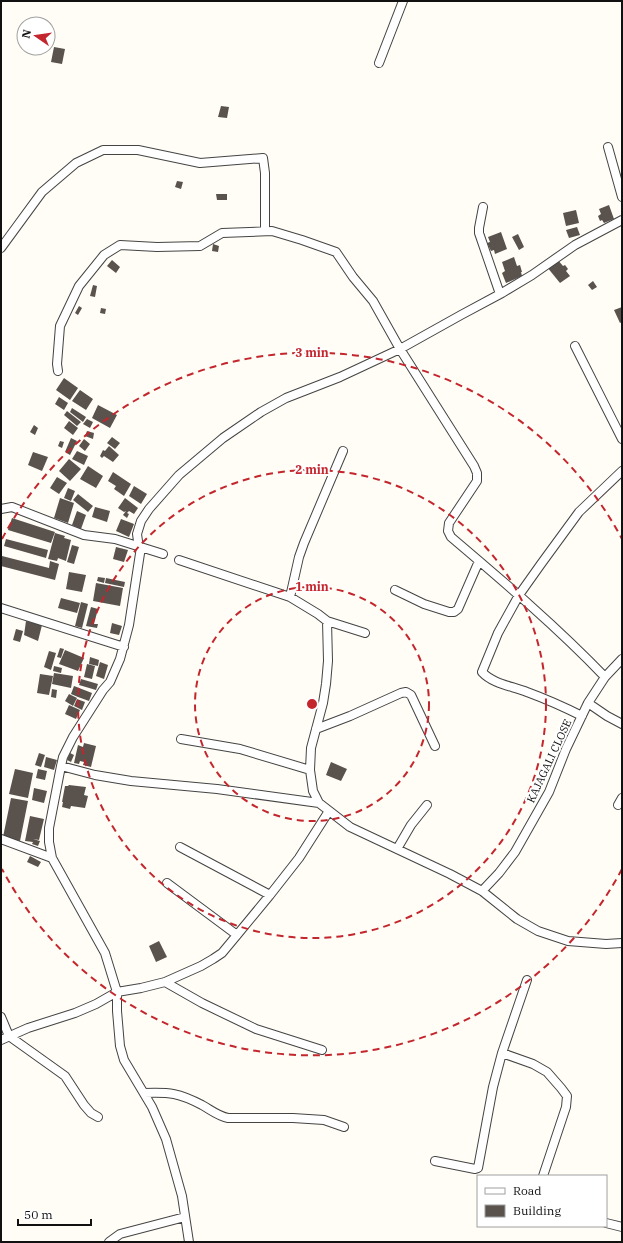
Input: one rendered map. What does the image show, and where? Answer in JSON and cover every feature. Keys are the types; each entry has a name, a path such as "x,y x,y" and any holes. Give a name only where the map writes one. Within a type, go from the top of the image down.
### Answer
{"street":[{"path":"379,63 403,1"},
{"path":"608,147 622,197"},
{"path":"1,248 42,192 76,162 103,150 138,150 200,163 263,158 265,231"},
{"path":"483,207 479,233 500,294"},
{"path":"189,1242 182,1196 166,1139 144,1093 124,1060 120,1046 117,1018 117,992 105,953 52,858 49,842 49,828 63,757 73,737 115,673 124,647 129,625 139,544 137,534 141,521 149,509 179,475 236,429 261,412 286,398 340,377 400,349 500,294 532,275 575,245 622,220"},
{"path":"58,371 57,364 60,326 79,286 104,255 120,245 157,247 200,246 222,233 272,231 336,252 353,277 373,301 400,349 477,473 477,481 449,523 448,531 451,537 519,595 575,646 605,677"},
{"path":"575,346 622,439"},
{"path":"290,597 299,557 342,451"},
{"path":"582,716 525,691 492,680 486,677 482,672 498,633 519,595 579,512 622,471"},
{"path":"1,509 12,507 84,535 139,544 163,554"},
{"path":"179,560 290,597 327,621 365,633"},
{"path":"395,590 424,604 449,612 454,612 458,609 479,561"},
{"path":"1,608 124,647"},
{"path":"327,621 328,661 326,684 323,703 311,748 310,770 313,791 319,803 350,827 450,874 482,891 517,919 538,931 568,941 606,944 622,943"},
{"name":"KAJAGALI CLOSE","path":"482,891 499,873 519,846 549,792 566,750 588,703 605,677 622,659"},
{"path":"316,729 406,692 411,695 435,746"},
{"path":"588,703 606,716 622,724"},
{"path":"181,739 240,749 310,770"},
{"path":"61,766 95,775 131,781 210,788 319,803"},
{"path":"397,849 411,825 427,806"},
{"path":"5,1038 28,1028 75,1013 96,1004 117,992 165,982 201,966 222,953 238,936 298,858 329,811"},
{"path":"1,840 52,858"},
{"path":"180,847 270,895"},
{"path":"166,883 238,936"},
{"path":"436,1161 474,1169 478,1168 493,1087 502,1053 527,980"},
{"path":"165,982 202,1003 256,1029 322,1050"},
{"path":"1,1016 5,1038 65,1076 91,1113 98,1117"},
{"path":"502,1053 534,1064 547,1072 567,1096 566,1107 543,1175"},
{"path":"144,1093 166,1092 178,1094 228,1118 293,1118 324,1120 344,1127"},
{"path":"109,1242 120,1234 185,1217"},
{"path":"607,1223 622,1227"}],"building":[{"path":"56,47 65,49 62,64 51,62 52,56 56,56"},
{"path":"221,106 229,107 227,118 218,117"},
{"path":"177,181 183,182 181,189 175,187"},
{"path":"216,194 227,194 227,200 217,200"},
{"path":"609,205 614,219 604,223 602,220 600,221 598,216 601,214 599,209"},
{"path":"576,210 579,223 566,226 563,213"},
{"path":"577,227 580,235 569,238 566,230"},
{"path":"501,232 507,249 495,254 494,250 491,251 487,243 490,242 488,237"},
{"path":"518,234 524,247 519,250 512,237"},
{"path":"213,244 219,246 218,252 212,251"},
{"path":"514,257 517,266 520,265 522,276 506,283 502,273 505,271 502,262"},
{"path":"557,259 563,266 565,265 568,269 566,271 570,276 560,283 547,267"},
{"path":"112,260 120,267 116,273 107,266"},
{"path":"593,281 597,287 592,290 588,285"},
{"path":"93,285 97,286 95,297 90,296"},
{"path":"79,306 82,308 78,315 75,313"},
{"path":"622,307 622,322 620,323 614,310"},
{"path":"101,308 106,309 105,314 100,313"},
{"path":"64,378 78,388 70,400 56,390"},
{"path":"80,390 93,399 86,410 72,401"},
{"path":"59,397 68,403 64,410 55,404"},
{"path":"98,405 117,415 110,428 92,418"},
{"path":"72,408 86,417 83,422 70,412"},
{"path":"67,411 81,422 77,426 64,415"},
{"path":"87,419 93,422 90,428 83,424"},
{"path":"69,421 78,428 73,435 64,428"},
{"path":"34,425 38,428 35,435 30,432"},
{"path":"87,431 94,433 93,439 85,436"},
{"path":"112,437 120,443 115,449 107,443"},
{"path":"71,438 77,441 70,455 65,452"},
{"path":"84,439 90,444 85,451 79,446"},
{"path":"60,441 64,442 62,448 58,446"},
{"path":"109,446 119,455 113,462 104,456 102,458 100,456 103,450 105,451"},
{"path":"77,451 88,456 84,465 72,459"},
{"path":"33,452 48,457 42,471 28,465"},
{"path":"69,459 81,469 70,481 59,471"},
{"path":"88,466 103,476 96,488 80,479"},
{"path":"113,472 131,484 124,496 114,489 116,486 108,481"},
{"path":"57,477 67,483 59,494 50,488"},
{"path":"134,486 147,494 141,504 129,496"},
{"path":"68,488 75,491 71,501 64,498"},
{"path":"78,494 93,506 88,512 73,500"},
{"path":"60,498 74,503 68,523 54,518"},
{"path":"125,498 138,508 134,514 129,511 127,513 129,514 127,518 123,515 126,511 124,512 118,508"},
{"path":"95,507 110,511 107,522 92,517"},
{"path":"77,511 86,515 81,529 72,525"},
{"path":"12,518 55,532 51,543 8,530"},
{"path":"121,519 134,524 129,537 116,531"},
{"path":"55,533 65,536 64,538 71,540 66,561 58,558 57,561 48,559"},
{"path":"6,539 48,550 46,558 4,546"},
{"path":"72,545 79,547 74,564 67,562"},
{"path":"116,547 128,550 124,562 113,559"},
{"path":"2,556 49,568 50,561 59,564 55,580 1,566"},
{"path":"69,572 86,575 82,592 66,589"},
{"path":"98,577 105,578 104,583 97,581"},
{"path":"106,578 125,582 124,587 105,583"},
{"path":"96,583 123,588 120,606 93,601"},
{"path":"61,598 80,603 77,613 58,608"},
{"path":"81,602 88,604 82,628 75,626"},
{"path":"91,607 98,609 94,624 98,624 97,628 86,626"},
{"path":"26,621 42,625 38,641 24,635"},
{"path":"112,623 122,626 119,635 110,633"},
{"path":"16,629 23,631 20,642 13,640"},
{"path":"60,648 64,649 61,658 57,657"},
{"path":"65,650 84,658 78,671 59,664"},
{"path":"49,651 56,653 51,670 44,667"},
{"path":"90,657 99,660 98,666 89,664"},
{"path":"100,662 108,665 104,679 96,676"},
{"path":"87,664 95,666 92,679 84,677"},
{"path":"54,666 62,668 61,673 53,671"},
{"path":"54,673 73,676 71,688 52,684"},
{"path":"40,674 53,676 49,695 37,693"},
{"path":"81,679 98,684 96,690 79,685"},
{"path":"74,686 92,693 89,701 71,694"},
{"path":"52,689 57,690 56,698 51,697"},
{"path":"69,694 77,698 73,706 65,701"},
{"path":"77,699 85,702 82,710 74,706"},
{"path":"69,705 80,710 76,719 65,714"},
{"path":"84,743 96,746 91,767 83,765 84,762 80,761 79,764 74,763 78,745 83,747"},
{"path":"39,753 45,755 41,767 35,765"},
{"path":"70,753 74,755 71,762 67,760"},
{"path":"46,757 57,760 54,770 44,767"},
{"path":"331,762 347,769 341,781 326,775"},
{"path":"15,769 33,773 28,798 9,794"},
{"path":"38,769 47,771 45,780 36,778"},
{"path":"65,786 86,787 84,795 88,796 85,808 71,806 70,809 62,807"},
{"path":"34,788 47,791 44,803 32,800"},
{"path":"11,798 28,801 20,841 3,837"},
{"path":"30,816 44,819 39,840 33,839 40,841 38,846 32,844 33,842 25,841"},
{"path":"30,856 41,862 38,867 27,862"},
{"path":"159,941 167,957 156,962 149,946"}]}
